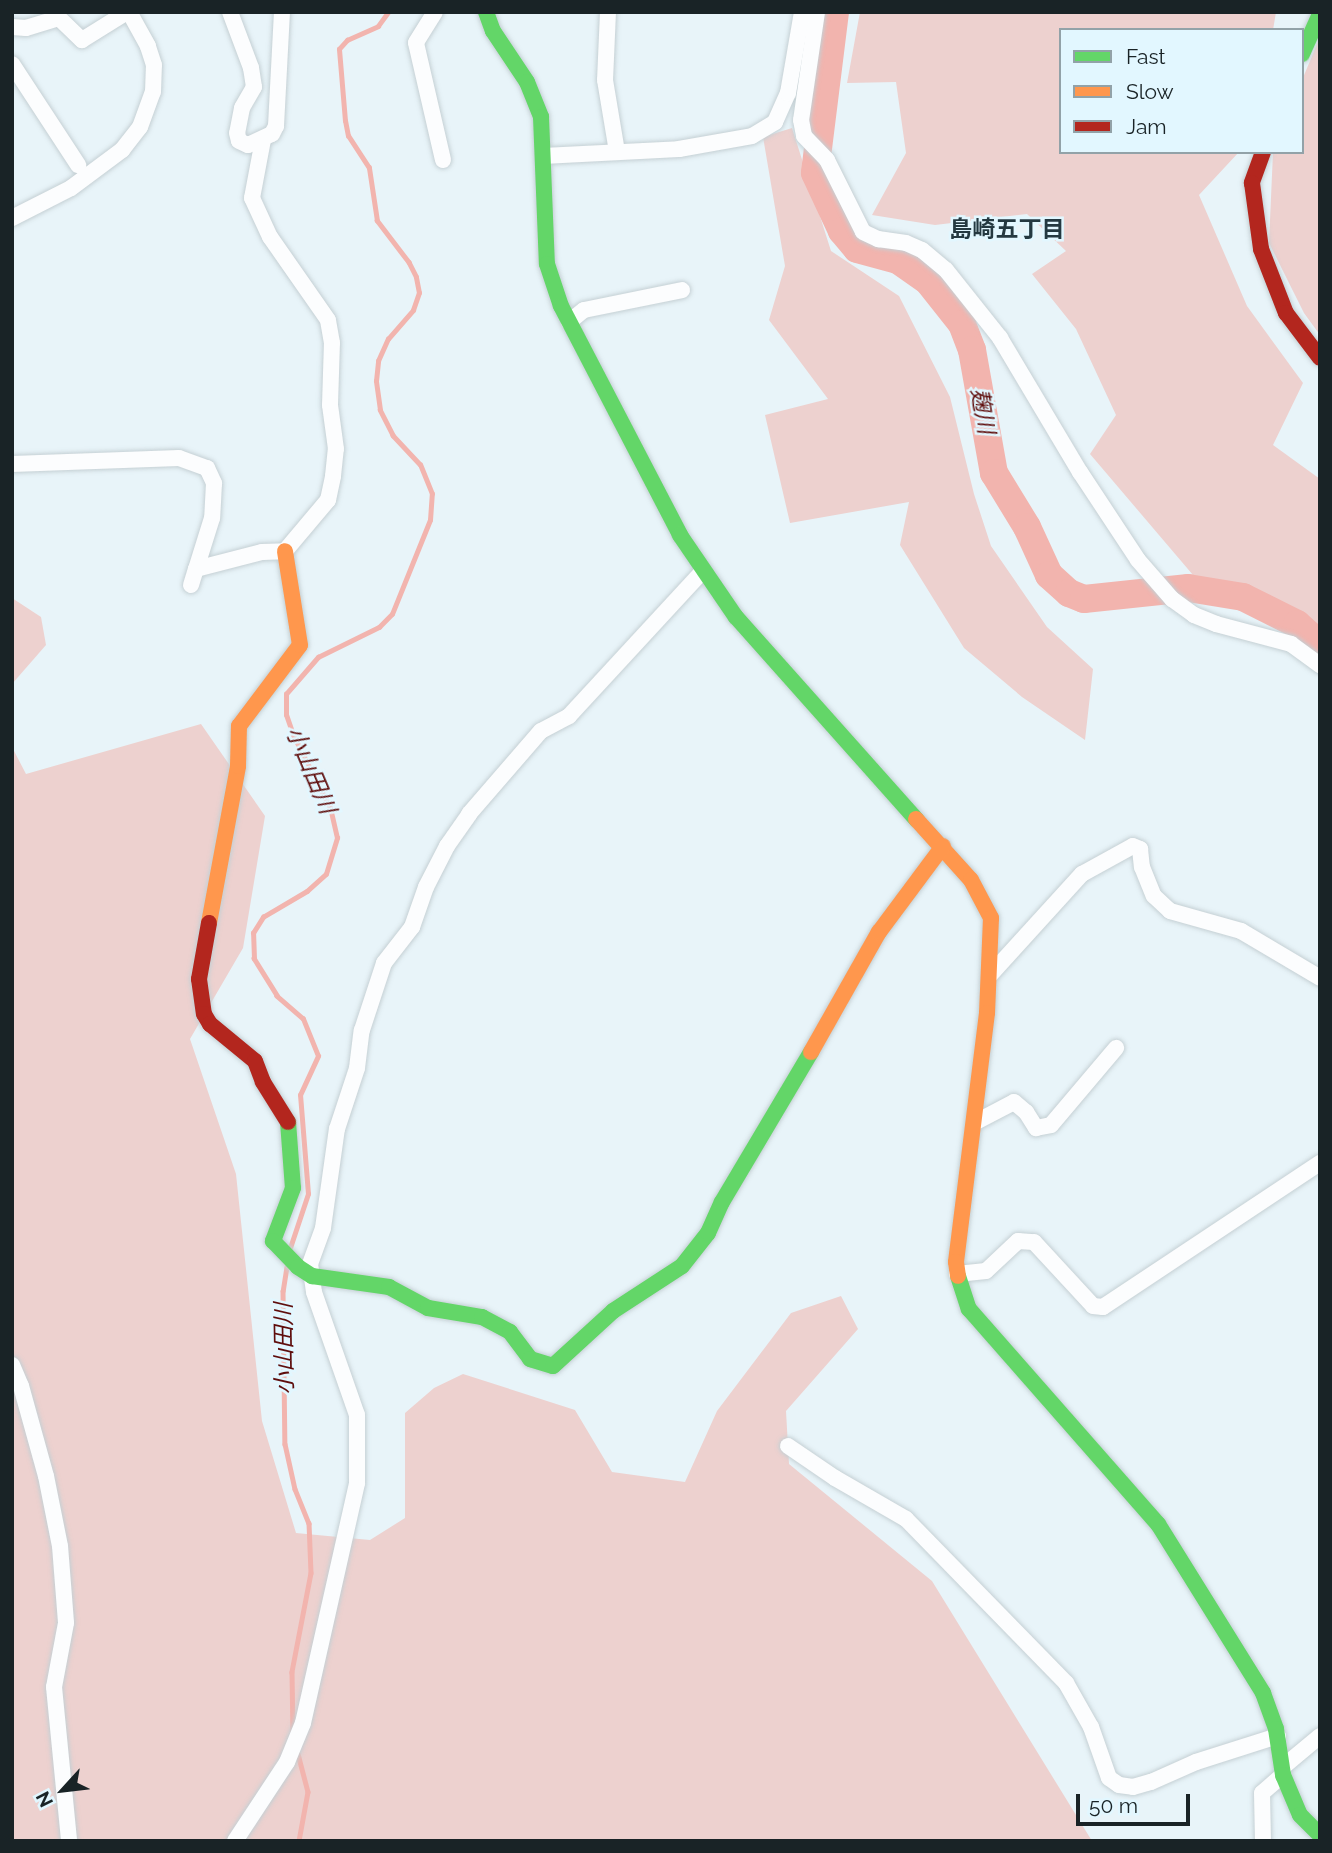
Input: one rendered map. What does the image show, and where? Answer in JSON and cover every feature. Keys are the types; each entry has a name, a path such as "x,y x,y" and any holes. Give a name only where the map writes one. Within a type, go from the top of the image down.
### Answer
{"street":[{"path":"12,27 26,28 42,20 59,18 82,40 128,12 148,46 154,65 153,92 140,127 122,150 71,188 12,218"},
{"path":"230,12 251,68 254,87 242,108 237,133 239,141 248,145 272,134 276,126 282,12"},
{"path":"435,12 416,43 443,160"},
{"path":"608,12 605,80 617,152"},
{"path":"542,156 678,149 752,136 775,122 788,93 802,12"},
{"path":"817,12 802,120 806,141 827,160 863,232 878,239 906,243 922,250 946,270 1000,338 1080,472 1138,560 1172,598 1194,615 1216,624 1291,644 1320,664"},
{"path":"1304,50 1320,14"},
{"path":"492,15 493,31 527,82 541,117 547,264 569,321 680,535 702,571 736,617 971,880 991,918 990,975 956,1262 957,1274 969,1309 1158,1524 1263,1693 1278,1736 1283,1770 1300,1815 1320,1835"},
{"path":"15,73 78,165"},
{"path":"12,464 178,458 207,468 214,483 212,518 193,577 262,552 285,551 328,500 336,449 330,405 332,343 328,320 270,237 252,198 263,140"},
{"path":"1262,154 1252,183 1261,249 1286,313 1320,358"},
{"path":"569,321 584,310 682,290"},
{"path":"234,1841 288,1762 303,1723 356,1483 357,1415 305,1272 273,1241 273,1234 293,1188 288,1120 263,1082 255,1061 210,1024 204,1014 199,979 238,766 239,726 300,645 285,551"},
{"path":"305,1272 323,1228 337,1129 356,1068 362,1030 384,963 412,927 426,887 447,846 469,814 541,731 569,716 702,571"},
{"path":"305,1272 389,1287 428,1308 482,1317 510,1332 530,1359 553,1366 612,1311 682,1265 708,1233 722,1202 778,1111 879,932 943,846"},
{"path":"990,975 1082,874 1133,846 1140,849 1142,867 1154,896 1170,911 1241,931 1320,978"},
{"path":"974,1124 1014,1102 1026,1112 1036,1128 1051,1125 1116,1048"},
{"path":"957,1274 986,1271 1018,1241 1034,1242 1093,1306 1103,1307 1320,1163"},
{"path":"12,1366 46,1476 60,1546 66,1623 54,1687 69,1841"},
{"path":"788,1446 835,1478 906,1519 1066,1683 1091,1727 1109,1778 1119,1785 1133,1787 1151,1782 1196,1762 1278,1736"},
{"path":"1263,1841 1262,1793 1320,1736"}],"shaded area":[{"path":"860,12 1276,12 1273,28 1059,28 1059,154 1237,154 1199,195 1247,306 1303,383 1273,445 1320,479 1320,644 1210,595 1090,454 1116,415 1076,329 1032,274 1066,251 1027,214 935,225 872,215 906,153 896,82 847,83"},
{"path":"1320,37 1320,335 1304,313 1269,243 1273,154 1304,154 1304,75"},
{"path":"792,128 831,251 899,296 950,397 974,494 991,546 1047,627 1093,669 1085,740 1022,697 964,648 900,545 909,502 790,523 765,415 828,399 769,320 785,266 763,137"},
{"path":"12,598 41,617 46,645 12,684"},
{"path":"201,724 265,816 243,948 190,1039 236,1174 262,1421 296,1533 370,1540 405,1518 405,1413 434,1388 463,1374 575,1410 612,1472 685,1482 717,1411 791,1313 841,1296 858,1329 786,1411 789,1464 932,1581 1092,1841 12,1841 12,747 26,774"}],"waterway":[{"name":"小山田川","path":"290,1248 308,1194 300,1095 318,1056 303,1019 277,996 254,959 253,933 263,917 307,891 326,874 337,838 330,808 293,735 286,715 286,694 318,657 379,627 392,614 430,520 432,494 420,465 393,436 380,410 376,381 378,361 388,339 413,310 419,293 416,277 409,263 377,221 369,168 348,136 339,49 347,40 378,26 388,12"},
{"name":"麹川","path":"835,12 815,173 842,231 857,249 898,260 928,281 962,324 972,350 994,473 1027,527 1049,575 1069,593 1084,599 1188,588 1243,597 1297,624 1320,645"},
{"name":"小山田川","path":"287,1267 283,1291 285,1444 295,1489 309,1523 311,1573 292,1672 293,1734"},
{"name":"小山田川","path":"297,1750 308,1792 299,1841"}],"traffic: fast":[{"path":"486,12 493,31 527,82 541,117 547,264 561,306 680,535 736,617 916,819"},
{"path":"1304,50 1320,14"},
{"path":"288,1122 293,1188 273,1241 298,1267 312,1276 389,1287 428,1308 482,1317 510,1332 530,1359 553,1366 613,1311 682,1266 708,1233 722,1202 811,1052"},
{"path":"958,1276 969,1309 1158,1524 1263,1693 1276,1729 1283,1775 1300,1815 1320,1835"}],"traffic: slow":[{"path":"209,923 238,766 239,726 300,645 285,551"},
{"path":"916,819 971,880 991,918 987,1013 956,1262 958,1276"},
{"path":"811,1052 879,932 943,846"}],"traffic: jam":[{"path":"1262,154 1252,183 1261,249 1286,313 1320,358"},
{"path":"209,923 199,979 204,1014 210,1024 255,1061 263,1082 288,1122"}],"district":[{"name":"島崎五丁目","path":"1007,229"}]}
